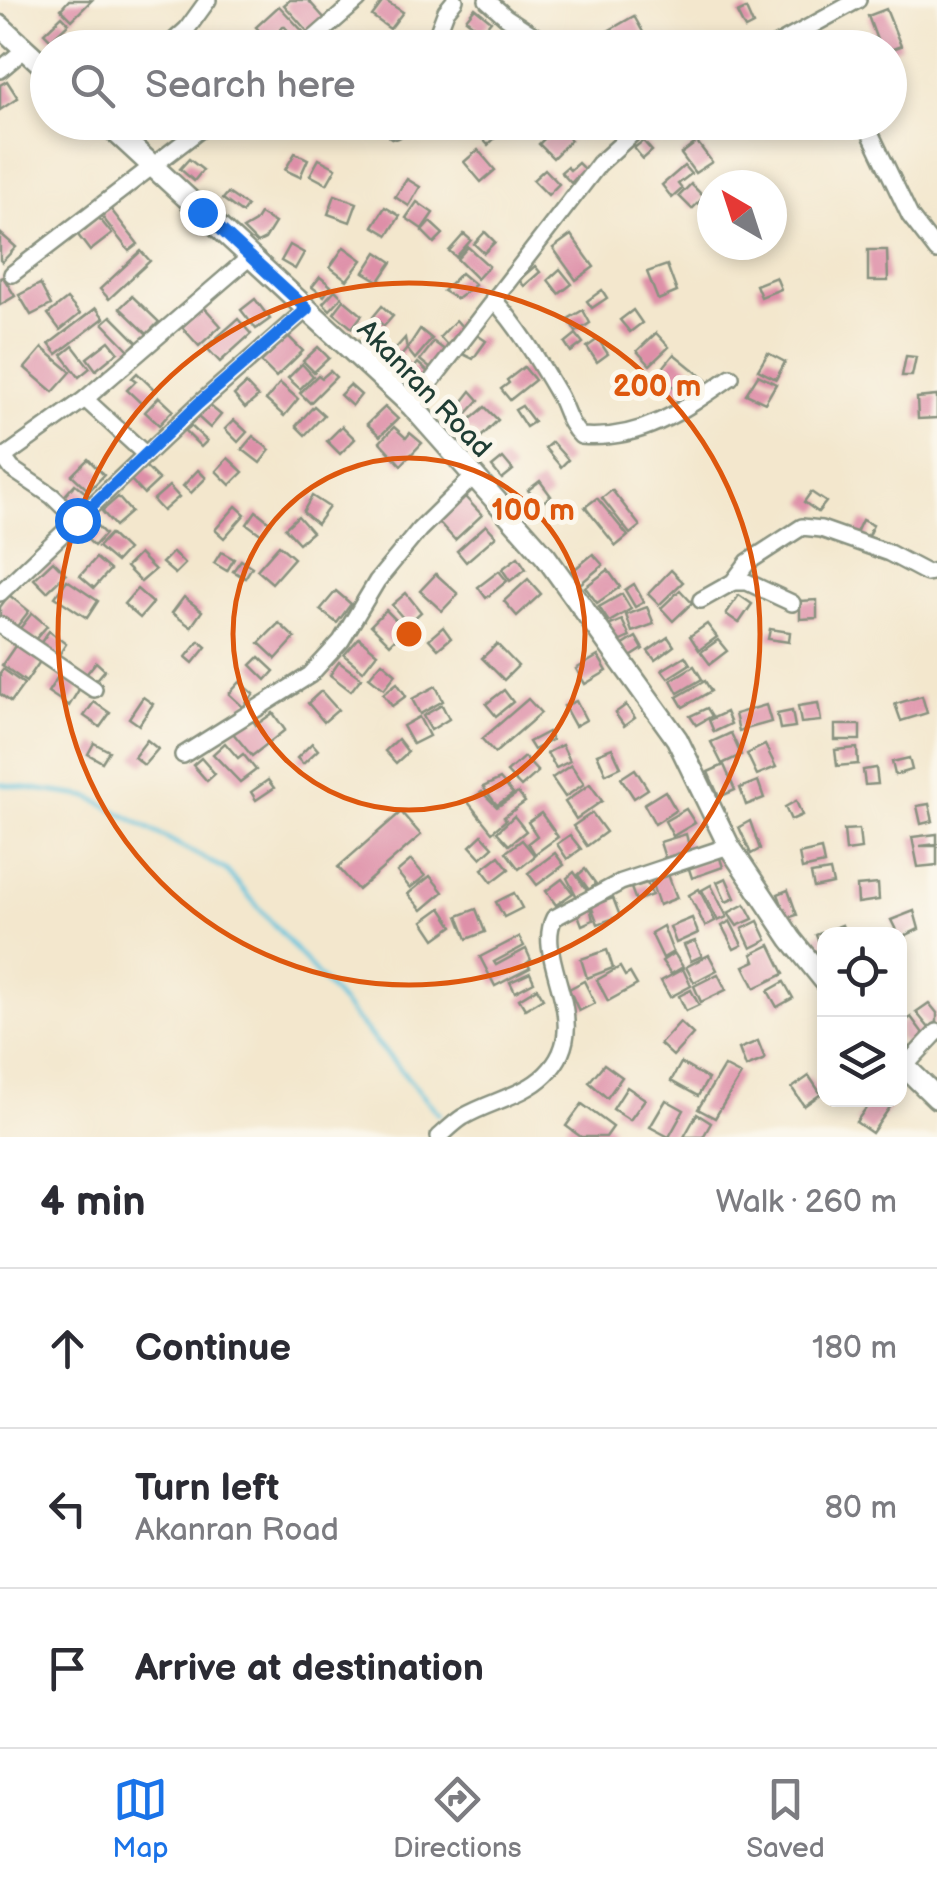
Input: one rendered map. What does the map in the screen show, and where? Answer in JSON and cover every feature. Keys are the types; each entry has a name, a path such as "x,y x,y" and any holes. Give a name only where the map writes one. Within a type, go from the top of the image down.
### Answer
{"main road":[{"path":"0,26 30,54"},
{"name":"Akanran Road","path":"125,140 412,406 546,557 677,738 729,846 817,971"},
{"path":"907,1069 937,1098"}],"street":[{"path":"185,30 208,0"},
{"path":"324,30 358,0"},
{"path":"430,0 451,5 440,30"},
{"path":"487,0 526,30"},
{"path":"800,30 831,6 858,0"},
{"path":"0,70 25,50"},
{"path":"12,274 188,140"},
{"path":"412,406 599,164 625,140"},
{"path":"875,140 910,216 937,251"},
{"path":"77,520 2,459 86,400 251,256"},
{"path":"493,299 518,326 581,436 612,437 653,427 731,378"},
{"path":"0,593 198,404 307,309"},
{"path":"86,400 146,456"},
{"path":"183,754 310,675 342,641 378,581 420,530 474,476"},
{"path":"701,600 732,582 748,562 802,527 822,529 889,553 928,573 937,572"},
{"path":"732,582 747,582 792,604"},
{"path":"0,625 94,689"},
{"path":"440,1137 463,1117 543,1078 560,1056 566,1012 550,934 554,918 622,882 729,846"},
{"path":"907,1059 937,1032"}],"building":[{"path":"69,0 92,0 72,20 61,9"},
{"path":"290,0 308,0 325,19 312,30 306,30 284,5"},
{"path":"384,0 403,12 390,29 372,16"},
{"path":"279,6 301,30 288,30 284,26 280,30 256,27"},
{"path":"475,8 491,21 480,30 466,19"},
{"path":"746,9 753,25 745,29 737,13"},
{"path":"886,9 895,30 873,30 868,16"},
{"path":"62,16 69,23 62,30 47,30"},
{"path":"634,16 642,30 610,30"},
{"path":"7,81 18,98 0,110 0,85"},
{"path":"543,140 571,140 553,158 539,144"},
{"path":"643,141 652,151 643,159 634,148"},
{"path":"697,142 712,162 695,173 681,154"},
{"path":"478,150 495,170 481,182 464,162"},
{"path":"295,153 308,159 300,177 285,170"},
{"path":"189,159 203,170 194,181 180,169"},
{"path":"319,159 336,168 327,184 310,175"},
{"path":"578,163 584,169 571,183 561,172"},
{"path":"684,166 691,174 678,184 682,189 672,198 662,185"},
{"path":"545,169 559,184 548,195 533,180"},
{"path":"407,179 420,187 409,206 395,197"},
{"path":"691,184 697,190 697,204 692,209 679,196"},
{"path":"228,193 247,206 242,213 223,199"},
{"path":"335,195 357,203 350,222 328,214"},
{"path":"417,202 433,213 422,229 406,218"},
{"path":"109,207 138,244 129,251 100,214"},
{"path":"385,207 400,216 388,235 373,226"},
{"path":"260,214 275,223 265,239 257,243 243,229"},
{"path":"99,218 112,234 90,251 78,235"},
{"path":"430,222 443,234 434,243 422,231"},
{"path":"485,232 495,242 484,253 474,244"},
{"path":"0,233 16,247 2,262 0,260"},
{"path":"464,234 471,240 456,257 449,251"},
{"path":"571,235 594,267 576,280 553,248"},
{"path":"290,245 304,253 295,269 281,261"},
{"path":"344,247 362,260 347,280 330,267"},
{"path":"468,247 489,266 477,279 457,259"},
{"path":"868,250 887,250 888,281 868,281"},
{"path":"141,251 150,261 109,299 100,289"},
{"path":"377,252 392,262 379,281 364,272"},
{"path":"667,265 677,292 658,300 647,272"},
{"path":"535,266 540,272 524,286 519,280"},
{"path":"560,269 572,284 559,294 548,280"},
{"path":"461,273 475,285 457,299 443,291"},
{"path":"320,277 331,286 324,296 312,287"},
{"path":"776,277 781,289 761,297 756,285"},
{"path":"0,278 15,296 0,305"},
{"path":"40,284 51,305 31,315 19,295"},
{"path":"335,290 342,297 330,310 323,303"},
{"path":"602,290 607,298 592,308 587,301"},
{"path":"132,296 159,322 147,334 120,308"},
{"path":"67,299 80,314 60,330 48,314"},
{"path":"255,299 270,319 256,329 241,310"},
{"path":"344,300 362,315 352,328 334,313"},
{"path":"382,306 393,316 384,326 373,317"},
{"path":"204,307 221,326 199,346 182,327"},
{"path":"96,308 104,318 57,354 49,344"},
{"path":"583,310 590,323 576,332 568,319"},
{"path":"633,310 642,323 630,332 620,320"},
{"path":"111,316 137,342 129,350 103,323"},
{"path":"238,319 251,334 220,362 206,347"},
{"path":"456,320 463,328 447,345 440,337"},
{"path":"420,329 432,339 415,359 407,349"},
{"path":"656,333 669,347 650,365 637,351"},
{"path":"576,334 583,343 571,352 565,343"},
{"path":"477,335 486,341 473,359 463,354"},
{"path":"288,336 303,351 276,377 261,362"},
{"path":"405,338 407,349 390,369 383,363"},
{"path":"598,339 608,354 597,362 587,347"},
{"path":"109,341 118,352 96,370 87,358"},
{"path":"434,342 446,351 431,369 420,360"},
{"path":"73,346 90,368 79,377 62,355"},
{"path":"318,347 329,358 314,372 303,361"},
{"path":"42,348 71,372 53,392 25,368"},
{"path":"768,353 785,362 776,379 758,370"},
{"path":"674,354 706,380 690,400 658,374"},
{"path":"906,356 916,357 912,376 902,376"},
{"path":"404,360 412,367 400,381 392,374"},
{"path":"418,363 429,373 415,389 404,380"},
{"path":"302,364 313,376 300,389 288,378"},
{"path":"524,367 535,380 510,400 501,389"},
{"path":"330,371 336,377 310,403 300,393 318,375 322,378"},
{"path":"137,373 156,391 142,404 127,390 136,381 132,378"},
{"path":"758,375 776,384 765,403 746,394"},
{"path":"280,383 298,399 284,416 266,400"},
{"path":"246,384 258,397 245,408 234,395"},
{"path":"350,385 361,395 352,406 340,395"},
{"path":"471,391 479,400 455,426 448,420"},
{"path":"937,396 937,418 918,419 917,398"},
{"path":"159,397 173,410 159,425 145,412"},
{"path":"209,405 221,415 210,428 198,417"},
{"path":"314,406 324,415 305,435 296,426"},
{"path":"522,406 534,422 526,427 515,410"},
{"path":"385,407 398,419 380,436 367,424"},
{"path":"485,407 498,420 480,438 470,430 461,440 454,433"},
{"path":"234,420 247,432 238,442 225,429"},
{"path":"191,426 207,441 201,447 185,431"},
{"path":"342,426 355,439 340,454 327,441"},
{"path":"394,427 406,438 410,433 422,443 401,465 380,442"},
{"path":"253,436 270,450 260,463 242,449"},
{"path":"552,442 568,460 561,467 545,448"},
{"path":"228,458 243,472 230,485 216,471"},
{"path":"503,458 513,470 502,479 492,467"},
{"path":"88,459 104,475 89,491 72,475"},
{"path":"145,466 159,480 144,494 131,480"},
{"path":"198,470 206,478 191,493 183,486"},
{"path":"540,481 551,496 539,505 528,490"},
{"path":"75,484 92,498 77,514 61,500"},
{"path":"169,486 179,497 163,511 153,500"},
{"path":"612,490 640,526 630,534 602,498"},
{"path":"811,492 826,502 818,512 804,502"},
{"path":"312,496 329,507 317,524 303,512"},
{"path":"464,496 482,515 455,540 437,520"},
{"path":"118,497 131,512 115,526 102,511"},
{"path":"597,498 628,536 616,546 585,507"},
{"path":"236,506 245,514 224,538 215,530"},
{"path":"256,511 271,523 262,535 247,524"},
{"path":"298,516 312,532 299,543 285,528"},
{"path":"862,520 873,525 864,544 853,539"},
{"path":"95,524 105,534 94,546 84,536"},
{"path":"486,525 496,536 466,562 457,551"},
{"path":"110,534 127,550 116,562 98,547"},
{"path":"279,545 294,558 272,583 257,570"},
{"path":"173,552 185,564 175,574 162,563"},
{"path":"221,552 234,559 227,571 214,563"},
{"path":"139,554 155,570 141,582 126,567"},
{"path":"593,554 603,565 580,584 570,573"},
{"path":"518,557 526,569 510,581 502,569"},
{"path":"96,558 110,570 94,588 80,576"},
{"path":"241,560 252,567 245,578 233,571"},
{"path":"53,561 66,574 47,592 34,579"},
{"path":"608,570 620,587 597,603 585,587"},
{"path":"671,570 683,582 659,605 648,594"},
{"path":"499,571 507,581 486,598 478,587"},
{"path":"436,574 458,594 442,611 420,591"},
{"path":"528,579 541,594 517,616 504,601"},
{"path":"67,580 98,601 87,618 55,597"},
{"path":"634,584 644,602 635,607 625,590"},
{"path":"137,589 153,603 140,618 124,604"},
{"path":"680,590 692,603 673,621 661,608"},
{"path":"336,591 351,604 337,623 320,610"},
{"path":"406,593 421,612 408,624 392,605"},
{"path":"622,594 631,609 609,622 599,607"},
{"path":"9,595 29,611 15,629 0,617 0,607"},
{"path":"739,595 752,604 739,623 726,614"},
{"path":"184,597 202,611 191,627 172,613"},
{"path":"817,600 817,618 800,619 800,601"},
{"path":"647,607 654,624 632,632 626,615"},
{"path":"386,610 405,629 390,644 371,625"},
{"path":"32,613 47,626 32,643 18,631"},
{"path":"622,620 630,637 615,644 608,626"},
{"path":"279,623 295,638 276,659 259,643"},
{"path":"707,624 717,637 699,650 690,636"},
{"path":"443,627 451,638 438,649 429,639"},
{"path":"770,629 790,632 789,642 768,639"},
{"path":"49,631 66,644 55,661 37,648"},
{"path":"636,637 643,649 629,658 622,646"},
{"path":"668,637 674,646 655,660 648,651"},
{"path":"359,638 377,653 363,671 344,655"},
{"path":"718,640 727,651 710,664 701,652"},
{"path":"199,641 206,647 193,663 186,657"},
{"path":"17,643 41,660 26,682 2,665"},
{"path":"497,644 518,666 504,680 482,658"},
{"path":"598,656 607,671 585,684 576,669"},
{"path":"685,656 690,664 668,678 662,670"},
{"path":"259,657 274,671 266,680 251,665"},
{"path":"96,662 105,670 93,684 84,677"},
{"path":"339,662 361,678 351,691 330,675"},
{"path":"382,662 396,674 384,689 369,677"},
{"path":"694,666 702,679 678,693 671,680"},
{"path":"3,669 24,684 11,702 0,694"},
{"path":"59,675 80,688 69,706 48,692"},
{"path":"705,681 711,691 683,707 677,697"},
{"path":"240,682 254,694 243,707 229,694"},
{"path":"397,683 406,696 392,706 383,694"},
{"path":"436,686 443,701 420,714 412,699"},
{"path":"504,690 513,702 496,716 486,704"},
{"path":"321,691 338,710 324,722 308,703"},
{"path":"922,696 927,713 901,721 895,704"},
{"path":"143,697 153,704 139,725 129,718"},
{"path":"528,699 541,713 495,753 482,739"},
{"path":"576,701 586,720 575,726 564,706"},
{"path":"94,702 110,713 100,727 84,716"},
{"path":"818,703 821,721 801,723 798,706"},
{"path":"442,705 449,719 431,730 423,716"},
{"path":"626,705 635,718 624,726 615,713"},
{"path":"766,705 771,722 739,731 735,714"},
{"path":"707,708 712,716 696,725 690,716"},
{"path":"792,711 795,727 780,729 777,714"},
{"path":"726,712 731,724 714,732 709,720"},
{"path":"273,713 285,730 252,756 232,732 250,716 256,725"},
{"path":"419,717 429,736 413,744 403,726"},
{"path":"835,725 860,725 860,740 835,740"},
{"path":"548,732 552,740 534,750 529,742"},
{"path":"731,733 741,755 722,764 711,742"},
{"path":"398,739 408,752 396,763 385,751"},
{"path":"147,740 158,749 144,765 134,757"},
{"path":"94,743 109,751 102,762 88,754"},
{"path":"225,743 238,758 243,754 256,770 240,782 213,754"},
{"path":"312,743 318,750 303,764 297,758"},
{"path":"562,745 570,761 556,768 547,753"},
{"path":"765,745 776,767 757,775 747,754"},
{"path":"612,748 621,767 606,774 597,754"},
{"path":"857,748 858,764 837,766 835,750"},
{"path":"524,757 538,772 521,787 507,772"},
{"path":"201,758 215,774 207,781 193,765"},
{"path":"909,758 912,770 895,775 892,762"},
{"path":"571,765 584,784 565,797 552,778"},
{"path":"724,765 735,790 719,797 708,772"},
{"path":"876,768 878,784 865,785 863,770"},
{"path":"635,769 648,789 634,798 621,778"},
{"path":"500,779 513,794 497,805 483,787"},
{"path":"268,780 274,788 256,800 251,792"},
{"path":"758,781 764,798 746,805 740,788"},
{"path":"590,784 602,801 576,819 565,802"},
{"path":"665,791 676,810 655,824 644,804"},
{"path":"482,792 497,807 518,793 525,802 504,817 506,820 492,832 468,802"},
{"path":"796,801 802,815 791,820 785,807"},
{"path":"929,804 933,821 921,824 917,806"},
{"path":"686,809 695,823 673,836 665,821"},
{"path":"401,812 421,835 358,890 338,867"},
{"path":"541,813 558,837 535,854 528,843 537,836 528,822"},
{"path":"592,813 606,832 587,846 573,826"},
{"path":"514,816 526,831 509,845 497,832"},
{"path":"750,821 760,849 751,854 739,827"},
{"path":"859,829 861,849 846,851 844,830"},
{"path":"686,834 690,850 665,858 660,842"},
{"path":"937,834 937,844 920,846 937,846 937,865 918,867 912,837"},
{"path":"482,835 493,847 481,858 470,846"},
{"path":"570,835 581,849 567,859 557,844"},
{"path":"522,840 535,856 519,869 506,852"},
{"path":"821,849 824,864 802,869 799,854"},
{"path":"555,853 564,865 537,885 528,873"},
{"path":"719,855 723,867 692,878 688,866"},
{"path":"499,856 509,869 492,882 482,869"},
{"path":"411,860 425,876 410,888 397,872"},
{"path":"585,869 596,884 589,890 578,875"},
{"path":"830,871 833,884 814,888 811,874"},
{"path":"574,872 588,892 577,897 567,878"},
{"path":"667,872 677,898 659,905 650,879"},
{"path":"430,876 443,892 422,910 408,894"},
{"path":"726,878 735,898 726,902 717,882"},
{"path":"562,879 573,893 556,905 546,891"},
{"path":"647,883 652,895 636,901 631,888"},
{"path":"878,884 879,900 858,903 857,886"},
{"path":"711,885 727,917 718,921 702,890"},
{"path":"699,889 715,921 705,926 689,895"},
{"path":"788,890 797,915 787,918 778,894"},
{"path":"514,893 522,908 504,917 496,902"},
{"path":"613,898 620,916 598,924 591,906"},
{"path":"745,904 753,919 737,926 728,913"},
{"path":"590,907 593,920 582,925 577,912"},
{"path":"441,908 453,926 435,939 423,921"},
{"path":"476,909 485,932 467,939 458,916"},
{"path":"914,911 919,929 907,935 907,927 894,927 891,920"},
{"path":"692,918 698,933 676,943 670,927"},
{"path":"730,921 742,945 734,949 722,926"},
{"path":"758,921 767,940 751,948 742,929"},
{"path":"663,926 673,952 663,958 651,933"},
{"path":"519,937 524,946 494,962 496,965 526,949 530,968 495,986 480,957"},
{"path":"695,941 702,956 691,961 684,945"},
{"path":"770,945 784,974 755,988 744,966 755,961 752,954"},
{"path":"607,950 613,968 587,978 581,959"},
{"path":"674,953 683,967 671,974 662,961"},
{"path":"709,955 717,970 694,982 686,967"},
{"path":"620,967 625,976 630,973 637,985 608,1001 597,980"},
{"path":"683,969 691,986 670,997 661,981"},
{"path":"530,973 534,982 515,992 510,982"},
{"path":"718,974 726,990 701,1002 694,986"},
{"path":"584,981 595,1003 579,1011 569,989"},
{"path":"784,982 793,998 777,1007 768,991"},
{"path":"537,988 543,998 525,1009 519,999"},
{"path":"691,990 699,1005 686,1011 679,996"},
{"path":"929,1003 937,1013 937,1022 929,1028 916,1012"},
{"path":"911,1017 925,1036 911,1048 907,1044 907,1020"},
{"path":"680,1022 693,1034 673,1056 660,1044"},
{"path":"758,1041 765,1059 746,1067 739,1049"},
{"path":"681,1063 708,1079 698,1096 671,1081"},
{"path":"604,1064 622,1077 607,1098 589,1082"},
{"path":"724,1066 741,1075 715,1118 698,1109"},
{"path":"809,1076 817,1088 817,1097 804,1106 792,1088"},
{"path":"627,1087 645,1099 630,1120 613,1109"},
{"path":"666,1100 684,1110 669,1137 650,1127"},
{"path":"582,1104 613,1127 606,1137 581,1137 566,1126"},
{"path":"867,1107 890,1107 872,1133 856,1122"},
{"path":"697,1114 711,1123 703,1137 684,1137"}],"waterway":[{"path":"0,784 90,797 226,870 439,1114"}],"route":[{"path":"77,520 198,404 307,309 202,212"}]}
